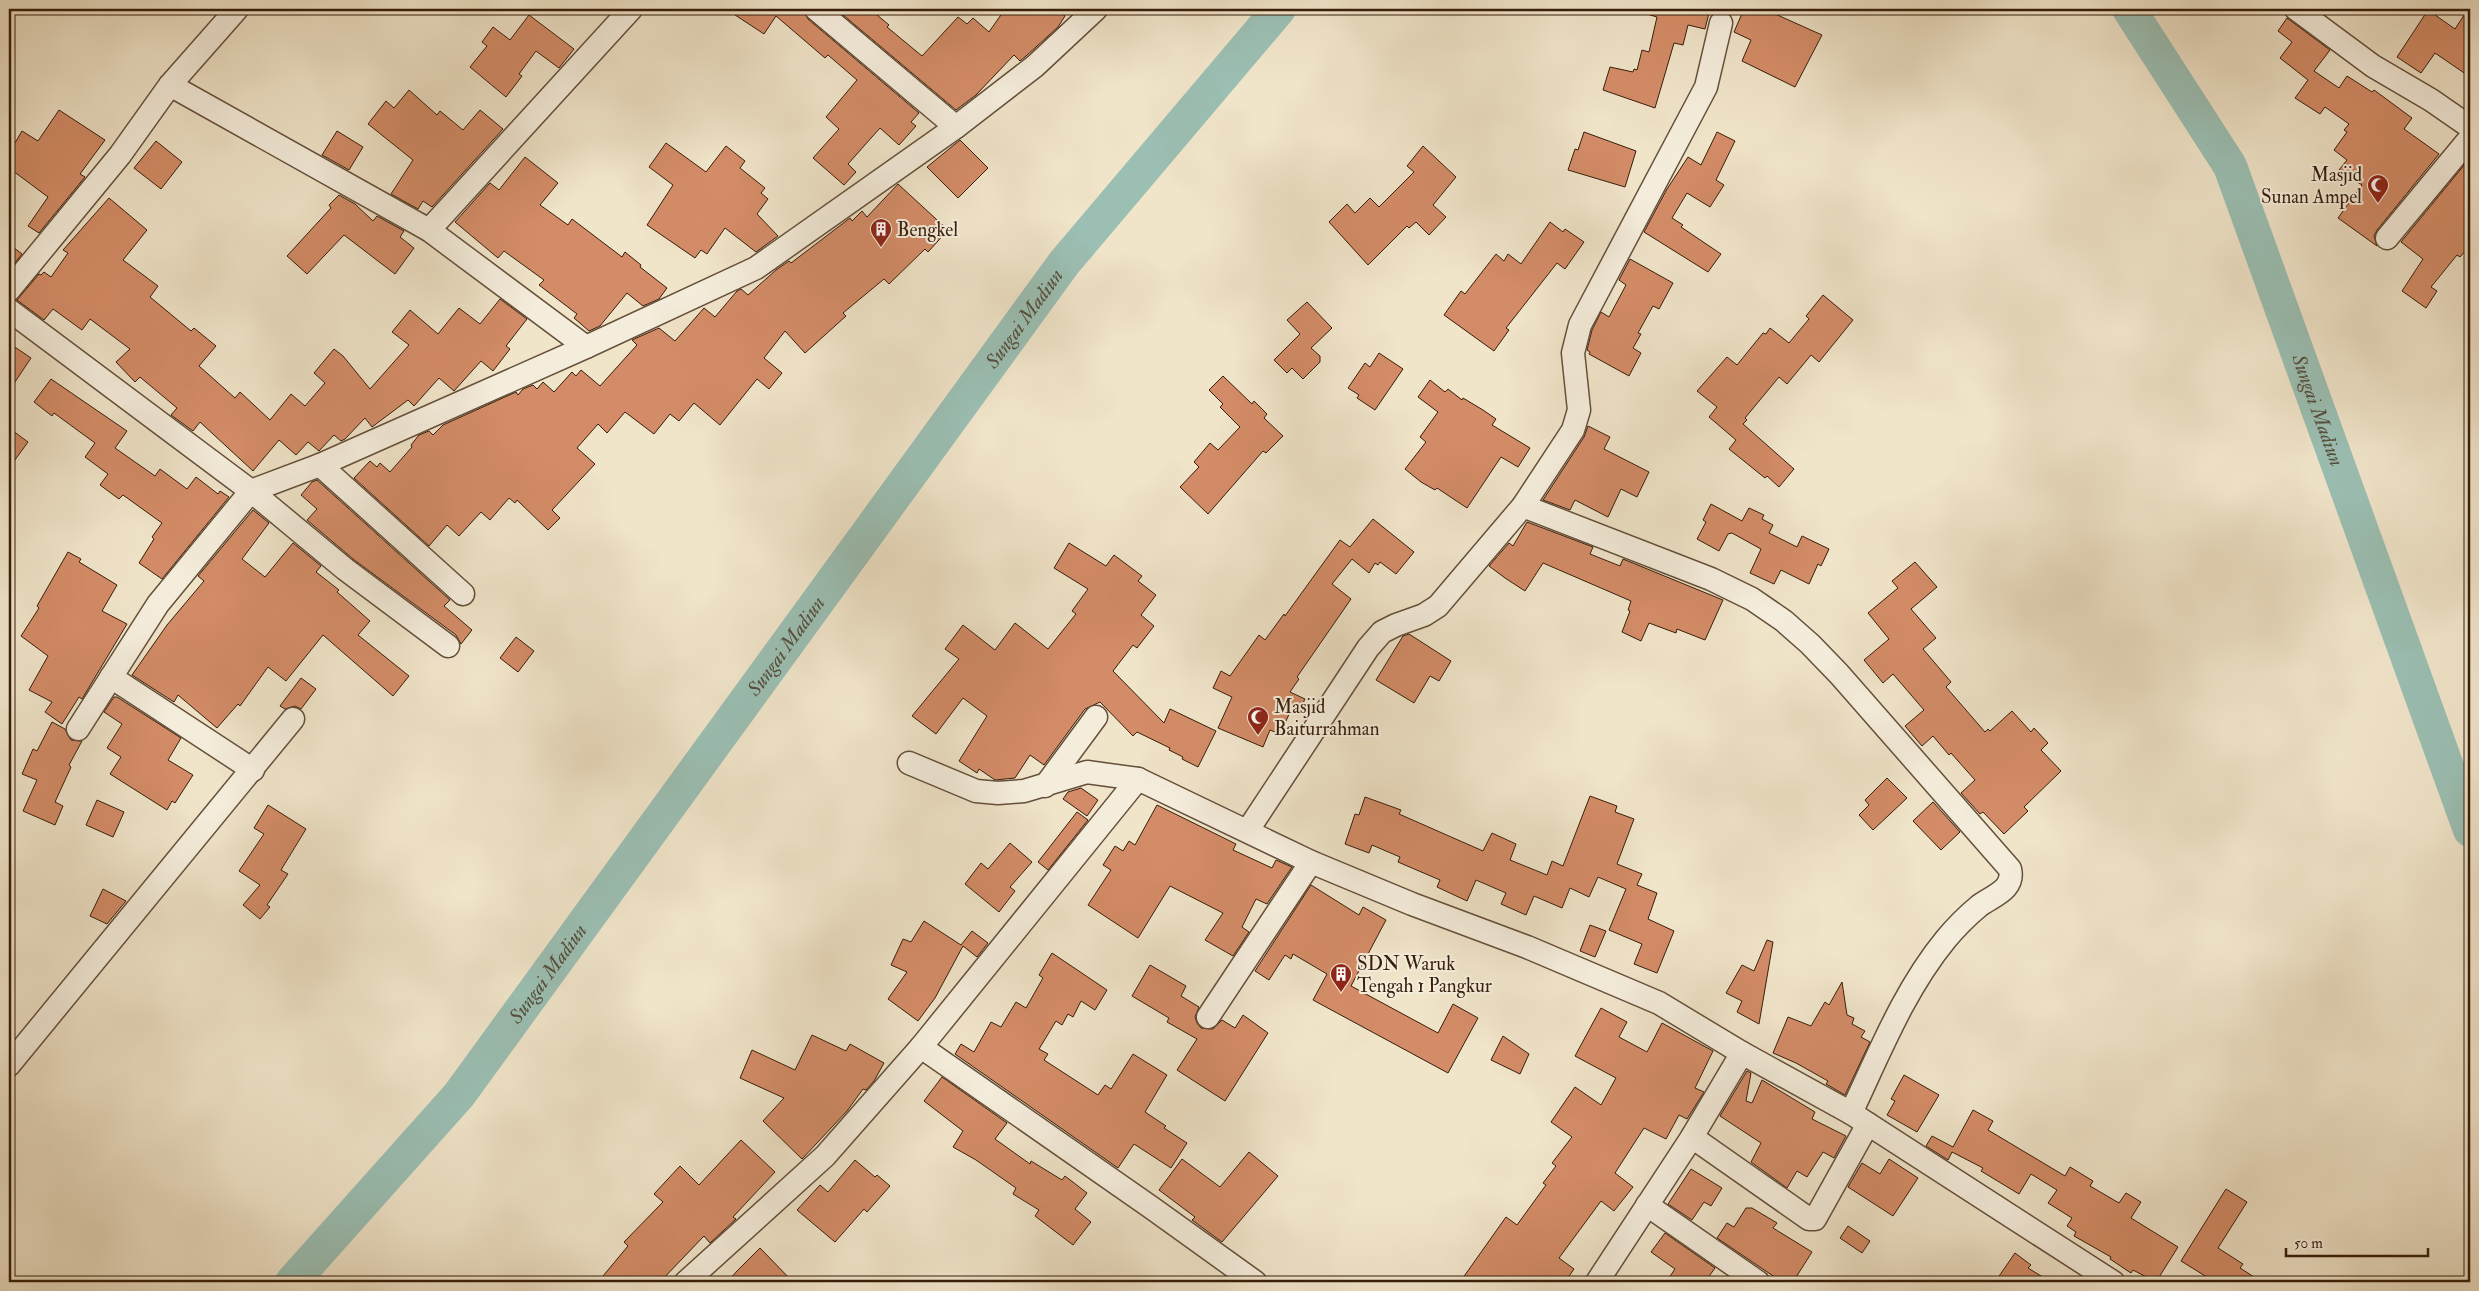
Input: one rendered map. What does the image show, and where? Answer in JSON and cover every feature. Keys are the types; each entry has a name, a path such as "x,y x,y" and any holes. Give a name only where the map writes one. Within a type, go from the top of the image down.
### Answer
{"street":[{"path":"9,290 120,155 170,84 237,9"},
{"path":"429,230 631,9"},
{"path":"816,9 956,127"},
{"path":"78,729 158,604 251,491 320,465 586,347 756,268 956,127 1035,66 1096,9"},
{"path":"2296,9 2373,66 2431,100 2470,127"},
{"path":"1248,830 1368,648 1382,632 1424,615 1438,606 1523,506 1573,430 1579,410 1573,353 1580,325 1706,87 1722,23"},
{"path":"170,84 429,230 586,347"},
{"path":"2387,238 2470,138"},
{"path":"9,310 251,491 345,568 448,646"},
{"path":"320,465 463,594"},
{"path":"1523,506 1711,579 1752,599 1784,621 1839,674 2010,869 2010,882 2000,894 1980,906 1956,927 1928,961 1906,999 1859,1119 1815,1219 1809,1219 1692,1137"},
{"path":"111,677 253,770"},
{"path":"1045,786 1096,717"},
{"path":"9,1065 294,719"},
{"path":"909,763 976,791 998,793 1024,791 1045,786 1065,777 1087,772 1138,779 1248,830 1311,862 1412,904 1527,947 1659,1003 1742,1054 1859,1119 2113,1282"},
{"path":"686,1282 825,1156 921,1047 1138,779"},
{"path":"1208,1017 1311,862"},
{"path":"921,1047 1255,1282"},
{"path":"1597,1282 1692,1137 1742,1054"},
{"path":"1647,1204 1758,1282"}],"building":[{"path":"726,9 803,9 808,19 919,113 911,122 916,126 899,145 880,128 848,164 856,172 844,185 813,158 839,129 826,117 857,80 828,55 825,58 776,16 764,34"},
{"path":"836,9 870,9 889,25 887,27 922,56 958,17 967,24 973,18 989,32 1005,9 1055,9 1065,16 1058,27 1026,56 1020,61 1014,55 976,95 956,110"},
{"path":"1648,9 1710,9 1705,29 1688,25 1683,45 1674,43 1655,108 1603,90 1610,67 1633,72 1634,69 1637,70 1642,50 1649,52 1657,17 1647,14"},
{"path":"1744,9 1764,9 1822,35 1795,87 1742,61 1751,40 1734,32"},
{"path":"2468,9 2470,9 2470,77 2435,53 2421,73 2397,57 2428,10 2455,29"},
{"path":"529,15 574,49 559,68 536,51 519,74 522,76 506,97 470,67 487,46 482,42 493,27 510,40"},
{"path":"2287,18 2330,50 2314,71 2339,88 2347,76 2372,92 2374,90 2412,118 2404,129 2439,154 2377,230 2374,236 2377,246 2338,218 2362,185 2339,170 2347,160 2334,150 2347,132 2344,130 2349,124 2325,107 2320,114 2295,98 2308,80 2280,58 2292,42 2278,31"},
{"path":"409,90 437,115 440,111 463,130 480,110 503,129 432,207 423,201 418,209 391,194 413,160 368,124 386,101 394,108"},
{"path":"59,110 105,140 80,174 85,177 39,233 28,226 48,197 9,168 9,153 22,131 38,141"},
{"path":"337,131 363,147 349,170 322,155"},
{"path":"1584,132 1636,151 1625,187 1568,170 1575,149 1578,150"},
{"path":"1717,132 1735,141 1716,180 1724,185 1710,207 1687,193 1672,218 1683,225 1681,227 1721,254 1708,272 1644,232 1667,189 1688,157 1701,165"},
{"path":"960,140 988,168 958,198 927,167"},
{"path":"156,141 182,162 161,189 134,168"},
{"path":"666,143 706,172 726,146 745,161 740,168 765,188 761,193 768,199 757,214 778,236 756,252 725,228 707,254 701,250 695,258 647,225 673,185 649,167"},
{"path":"1423,146 1456,177 1433,205 1446,217 1429,235 1416,222 1409,228 1407,226 1368,265 1329,222 1347,204 1355,213 1370,198 1379,207 1414,172 1407,166"},
{"path":"525,157 558,183 540,205 568,225 572,219 622,257 625,252 641,265 640,267 667,288 659,299 643,306 627,293 600,326 589,331 574,318 577,314 539,285 544,280 504,251 498,258 455,222 490,183 499,190"},
{"path":"2470,158 2470,245 2460,257 2457,255 2431,287 2437,291 2426,308 2402,291 2423,259 2401,242"},
{"path":"898,184 948,230 928,252 925,249 889,284 884,279 843,313 846,316 805,353 785,331 764,358 782,373 769,389 757,379 720,425 694,403 679,421 670,414 654,434 625,412 607,433 598,424 577,448 595,464 552,510 560,518 548,530 517,500 515,503 509,498 490,520 481,512 459,536 447,525 429,546 354,478 370,461 377,467 380,463 390,472 412,447 411,445 419,435 429,431 433,435 443,425 516,392 518,395 523,389 533,385 537,389 543,382 554,392 572,372 576,376 581,370 600,386 637,345 632,340 659,328 675,341 704,308 715,317 737,291 741,289 748,295 776,270 789,261 791,263 850,218 852,221 862,211 867,217"},
{"path":"339,195 355,204 373,221 377,216 404,231 400,237 414,248 395,274 344,235 307,274 287,256 331,208 329,205"},
{"path":"109,198 147,230 123,260 158,286 150,297 191,331 194,328 216,346 199,366 235,398 240,392 270,420 291,394 305,406 325,383 314,373 334,349 343,356 370,389 409,345 392,332 410,310 438,334 459,308 480,324 500,299 527,319 506,346 510,349 493,371 481,361 454,391 439,378 414,406 408,400 372,427 365,418 345,439 341,441 334,435 319,451 308,442 296,455 279,440 253,471 200,422 193,431 171,415 177,408 140,377 135,382 116,362 130,349 90,319 82,330 53,309 44,320 17,300 39,274 41,275 44,272 51,277 68,253 63,250"},
{"path":"1550,222 1563,232 1565,229 1584,242 1565,269 1557,263 1506,328 1509,330 1494,351 1444,315 1461,291 1465,294 1496,254 1504,261 1508,254 1521,264"},
{"path":"9,244 22,254 9,270"},
{"path":"1630,259 1673,283 1659,309 1653,306 1638,333 1641,334 1633,348 1641,353 1629,376 1589,354 1590,352 1587,350 1592,330 1601,312 1609,317 1626,285 1619,280"},
{"path":"1823,295 1853,320 1819,362 1811,355 1787,384 1779,377 1745,418 1747,420 1743,424 1794,469 1779,487 1729,449 1736,440 1709,417 1717,407 1697,391 1727,357 1737,365 1763,333 1766,334 1770,328 1789,343 1809,319 1806,316"},
{"path":"1307,302 1332,328 1311,348 1320,356 1320,362 1303,379 1292,368 1287,373 1274,360 1300,334 1287,320"},
{"path":"9,343 31,358 9,391"},
{"path":"1379,353 1403,369 1375,410 1357,398 1359,395 1348,388 1365,363 1370,367"},
{"path":"1223,376 1252,404 1254,401 1267,414 1264,418 1283,436 1266,453 1263,451 1208,514 1180,487 1199,467 1194,462 1210,443 1218,450 1240,427 1220,407 1223,404 1209,390"},
{"path":"51,379 127,431 115,448 155,476 160,469 187,489 196,477 218,494 220,491 229,497 162,579 139,563 154,539 152,537 162,523 123,495 119,499 100,485 108,474 85,457 95,443 54,413 52,416 34,402"},
{"path":"1430,380 1445,392 1448,389 1462,400 1463,398 1483,410 1496,419 1492,425 1530,448 1518,467 1501,457 1467,508 1437,488 1435,490 1421,482 1405,469 1426,442 1420,437 1438,412 1418,397"},
{"path":"1588,426 1610,437 1604,449 1649,472 1637,497 1621,489 1608,517 1575,500 1570,510 1543,500 1584,437"},
{"path":"9,428 28,442 9,468"},
{"path":"317,480 450,600 444,606 472,630 461,644 456,635 353,559 307,520 317,509 301,495 312,482"},
{"path":"1711,504 1742,521 1749,508 1764,515 1762,519 1773,525 1769,533 1797,547 1802,536 1829,549 1821,566 1818,564 1809,584 1781,570 1774,584 1750,573 1761,549 1732,533 1728,534 1719,551 1697,539 1706,522 1703,520"},
{"path":"253,510 269,523 242,559 265,577 293,543 321,566 316,572 339,590 337,592 370,621 358,635 409,676 393,696 323,635 286,681 268,667 240,706 238,704 217,728 178,695 174,702 132,675 167,625 204,581 198,576"},
{"path":"1373,519 1414,552 1396,574 1380,562 1378,565 1375,563 1369,573 1352,559 1332,584 1351,599 1297,677 1299,679 1290,692 1305,699 1298,713 1291,710 1280,734 1270,730 1263,747 1218,728 1232,697 1213,688 1221,671 1230,676 1259,635 1265,640 1284,614 1285,616 1340,540 1350,547"},
{"path":"1527,522 1593,547 1590,554 1620,566 1623,559 1723,600 1705,640 1677,629 1676,633 1649,623 1641,641 1622,632 1630,611 1628,610 1631,601 1543,563 1525,591 1505,578 1489,566 1509,543 1513,546"},
{"path":"1069,543 1106,566 1114,555 1142,576 1138,581 1156,595 1141,615 1154,626 1137,648 1133,645 1113,671 1164,723 1170,709 1216,731 1198,767 1182,759 1183,757 1169,750 1170,748 1137,732 1133,736 1100,702 1085,709 1044,765 1030,755 1015,778 995,780 979,769 977,773 959,761 987,716 963,698 936,734 912,716 959,659 945,649 963,625 995,650 1015,623 1048,649 1076,614 1072,611 1088,589 1054,568"},
{"path":"68,552 81,559 79,562 117,585 102,611 127,624 82,699 79,697 62,724 45,712 52,702 29,690 48,656 21,636 39,608 37,606"},
{"path":"1915,562 1937,587 1911,609 1936,638 1923,649 1951,682 1946,687 1985,732 1988,729 1990,731 2012,711 2031,732 2034,728 2048,743 2041,750 2061,771 2024,807 2028,811 2004,834 1983,812 1980,814 1961,793 1975,780 1951,753 1949,755 1933,736 1922,746 1905,726 1924,710 1893,674 1883,683 1864,660 1889,639 1868,613 1898,588 1892,581"},
{"path":"1409,634 1451,661 1439,681 1430,676 1414,703 1376,680 1403,636"},
{"path":"516,637 534,651 518,672 500,658"},
{"path":"301,678 316,689 301,709 295,706 285,709 280,706"},
{"path":"114,697 117,697 181,738 168,760 193,775 175,803 172,801 167,810 110,774 121,757 107,748 122,724 104,712"},
{"path":"52,722 65,729 71,740 82,741 69,765 71,767 55,802 63,806 55,825 23,811 37,780 22,774 33,749 37,751"},
{"path":"1887,778 1907,798 1873,830 1859,815 1869,805 1865,800"},
{"path":"1081,788 1098,800 1087,816 1063,799 1068,792"},
{"path":"1590,796 1617,806 1615,812 1634,819 1617,864 1642,874 1637,885 1657,893 1648,919 1674,931 1657,973 1634,964 1642,944 1609,930 1626,889 1598,877 1589,897 1570,888 1562,908 1534,896 1526,915 1501,904 1506,893 1476,880 1467,901 1437,887 1440,880 1398,862 1400,857 1372,845 1369,853 1345,844 1355,814 1359,815 1365,797 1401,810 1399,814 1483,851 1492,833 1516,844 1510,860 1547,875 1552,861 1563,866"},
{"path":"97,800 124,812 113,837 86,825"},
{"path":"1933,802 1960,832 1941,850 1913,821"},
{"path":"268,805 306,829 281,870 288,874 267,905 270,907 260,919 243,905 260,885 239,871 264,834 254,828"},
{"path":"1157,805 1236,844 1233,850 1272,868 1276,860 1292,867 1267,904 1256,899 1242,927 1249,932 1233,956 1205,940 1223,913 1170,886 1138,938 1088,905 1111,870 1103,865 1115,846 1123,851 1129,841 1135,845"},
{"path":"1077,812 1088,820 1048,870 1038,862"},
{"path":"1010,843 1032,862 1010,887 1015,891 999,912 965,884 981,863 988,869"},
{"name":"SDN Waruk Tengah 1 Pangkur","path":"1311,885 1359,915 1363,907 1386,920 1351,986 1438,1033 1453,1004 1478,1018 1448,1073 1313,1000 1327,974 1293,954 1291,959 1285,955 1269,980 1255,971"},
{"path":"103,889 126,901 107,924 90,916"},
{"path":"924,921 961,945 972,931 988,943 977,957 963,946 935,998 918,1021 888,999 907,972 891,965 903,939 911,942"},
{"path":"1590,925 1606,931 1595,957 1580,951"},
{"path":"1767,940 1773,942 1759,1024 1737,1012 1742,1001 1726,993 1742,965 1754,971"},
{"path":"1052,953 1107,990 1095,1010 1081,1001 1073,1017 1068,1014 1062,1025 1056,1021 1039,1049 1048,1054 1044,1060 1098,1095 1105,1085 1111,1089 1133,1054 1167,1075 1145,1112 1166,1126 1164,1128 1187,1143 1171,1168 1134,1144 1118,1168 955,1054 961,1044 974,1052 991,1022 1001,1027 1016,1002 1026,1008 1043,978 1039,975"},
{"path":"1150,965 1186,986 1181,996 1199,1007 1195,1017 1201,1028 1213,1029 1222,1020 1235,1028 1243,1015 1268,1033 1225,1101 1177,1070 1197,1039 1167,1022 1169,1018 1132,996"},
{"path":"1842,982 1847,1015 1854,1018 1852,1024 1865,1031 1861,1037 1870,1042 1845,1095 1826,1084 1828,1081 1796,1063 1773,1053 1788,1017 1811,1026 1825,1002 1829,1005"},
{"path":"1601,1008 1627,1022 1619,1037 1647,1052 1662,1023 1713,1051 1695,1088 1704,1092 1687,1119 1679,1115 1666,1139 1644,1128 1615,1173 1633,1187 1614,1211 1601,1201 1559,1258 1574,1269 1565,1282 1460,1282 1506,1217 1517,1225 1546,1185 1543,1183 1556,1166 1552,1163 1572,1137 1551,1122 1575,1087 1601,1105 1616,1078 1575,1056"},
{"path":"812,1035 846,1051 850,1044 884,1063 874,1081 866,1090 863,1089 847,1111 802,1159 763,1121 784,1098 740,1078 752,1050 795,1070"},
{"path":"1503,1036 1529,1054 1520,1074 1491,1060"},
{"path":"1747,1071 1751,1073 1746,1101 1752,1103 1762,1080 1815,1112 1812,1119 1846,1136 1834,1158 1823,1152 1807,1177 1797,1171 1787,1188 1751,1162 1761,1143 1720,1116"},
{"path":"1904,1075 1939,1095 1917,1132 1887,1115 1895,1101 1891,1099"},
{"path":"942,1077 1007,1123 995,1139 1030,1164 1031,1161 1062,1180 1065,1176 1087,1193 1075,1209 1091,1222 1073,1245 1035,1216 1039,1210 1013,1194 1016,1188 976,1160 953,1147 963,1131 924,1101"},
{"path":"1973,1110 1993,1121 1988,1130 2065,1176 2070,1167 2093,1181 2090,1186 2119,1203 2126,1193 2141,1202 2131,1218 2178,1247 2156,1282 2133,1270 2131,1273 2110,1259 2111,1257 2074,1236 2076,1232 2067,1226 2072,1218 2048,1203 2057,1190 2031,1174 2019,1194 1981,1171 1983,1168 1952,1152 1948,1160 1926,1146 1932,1136 1953,1147"},
{"path":"741,1140 775,1172 733,1217 736,1219 710,1243 704,1236 660,1282 598,1282 628,1246 624,1242 663,1202 654,1194 680,1166 699,1185"},
{"path":"1249,1152 1278,1176 1222,1242 1192,1220 1195,1217 1159,1190 1182,1159 1220,1187"},
{"path":"1889,1159 1918,1178 1893,1216 1848,1187 1862,1163 1880,1174"},
{"path":"855,1160 875,1177 877,1175 890,1186 867,1212 864,1209 835,1242 797,1210 820,1185 828,1192"},
{"path":"1691,1169 1722,1188 1711,1206 1704,1202 1692,1220 1668,1204"},
{"path":"2226,1189 2247,1202 2218,1248 2243,1264 2240,1268 2262,1282 2215,1282 2181,1261"},
{"path":"1746,1208 1752,1208 1777,1223 1773,1228 1812,1252 1793,1282 1782,1282 1717,1238 1727,1223 1734,1227"},
{"path":"1848,1226 1870,1241 1862,1253 1840,1238"},
{"path":"1665,1233 1715,1268 1705,1282 1666,1282 1675,1269 1651,1252"},
{"path":"760,1248 793,1282 727,1282 738,1270"},
{"path":"2015,1253 2031,1265 2028,1268 2051,1282 1995,1282"}],"waterway":[{"name":"Sungai Madiun","path":"292,1282 459,1095 1064,263 1279,9"},
{"name":"Sungai Madiun","path":"2129,9 2230,166 2470,830"}],"place":[{"name":"Masjid Sunan Ampel","path":"2378,204"},
{"name":"Bengkel","path":"881,248"},
{"name":"Masjid Baiturrahman","path":"1258,736"},
{"name":"SDN Waruk Tengah 1 Pangkur","path":"1341,993"}]}
